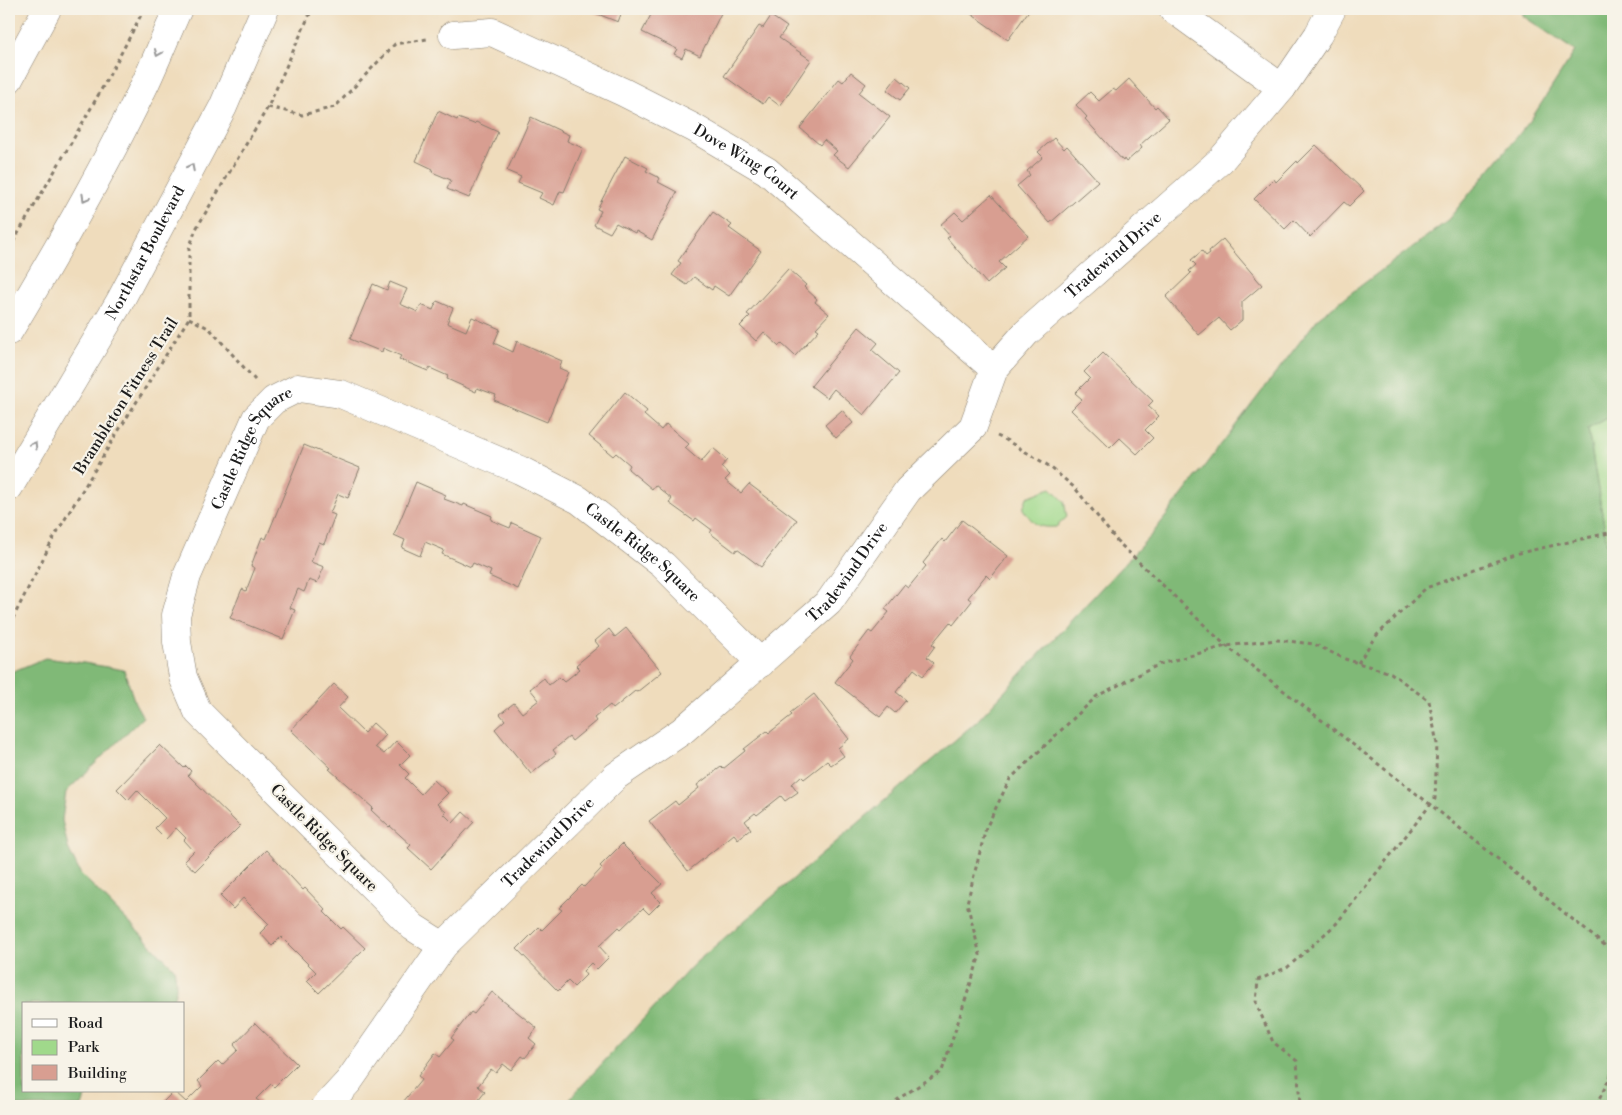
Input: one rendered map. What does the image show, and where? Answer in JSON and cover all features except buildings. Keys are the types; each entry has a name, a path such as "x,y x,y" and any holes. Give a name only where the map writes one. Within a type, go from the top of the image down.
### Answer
{"street":[{"path":"9,79 46,9"},
{"path":"9,331 44,272 103,164 146,82 178,9"},
{"name":"Northstar Boulevard","path":"9,487 124,295 222,107 265,9"},
{"path":"1173,9 1282,88"},
{"name":"Tradewind Drive","path":"326,1106 349,1081 443,946 616,776 682,731 829,602 908,490 973,427 994,369 1026,333 1221,160 1282,88 1318,35 1332,9"},
{"name":"Dove Wing Court","path":"453,35 492,32 623,92 694,128 767,171 994,369"},
{"name":"Castle Ridge Square","path":"443,946 413,927 198,712 183,677 177,642 176,615 187,576 256,418 274,400 298,388 341,394 520,470 579,500 663,564 761,663"}],"path":[{"path":"9,250 144,9"},
{"name":"Brambleton Fitness Trail","path":"9,626 27,588 63,522 189,318 189,249 196,229 268,107 312,9"},
{"path":"268,107 302,115 336,107 395,44 453,35"},
{"path":"189,318 210,329 274,400"},
{"path":"973,427 1006,440 1049,466 1075,488 1117,541 1226,646 1431,804 1613,952"},
{"path":"1358,663 1375,637 1426,588 1515,554 1613,532"},
{"path":"890,1106 942,1071 980,955 968,903 986,828 1010,779 1097,696 1160,664 1226,646 1277,640 1314,644 1345,659 1391,673 1430,701 1437,744 1435,799 1336,924 1288,967 1258,980 1256,1003 1273,1042 1297,1061 1300,1106"},
{"path":"1596,1106 1613,1071"}],"green space":[{"path":"1522,9 1613,9 1613,415 1588,429 1613,580 1613,1106 563,1106 694,964 976,722 1153,533 1319,317 1446,222 1530,121 1575,51 1523,16"},
{"path":"1613,415 1613,580 1588,429"},
{"path":"1051,488 1064,501 1067,517 1056,527 1044,527 1033,522 1023,509 1027,497"},
{"path":"45,658 124,670 135,703 143,717 66,792 62,820 68,848 80,873 174,968 176,991 174,996 170,1002 22,1002 22,1092 87,1092 82,1106 9,1106 9,673"}]}
